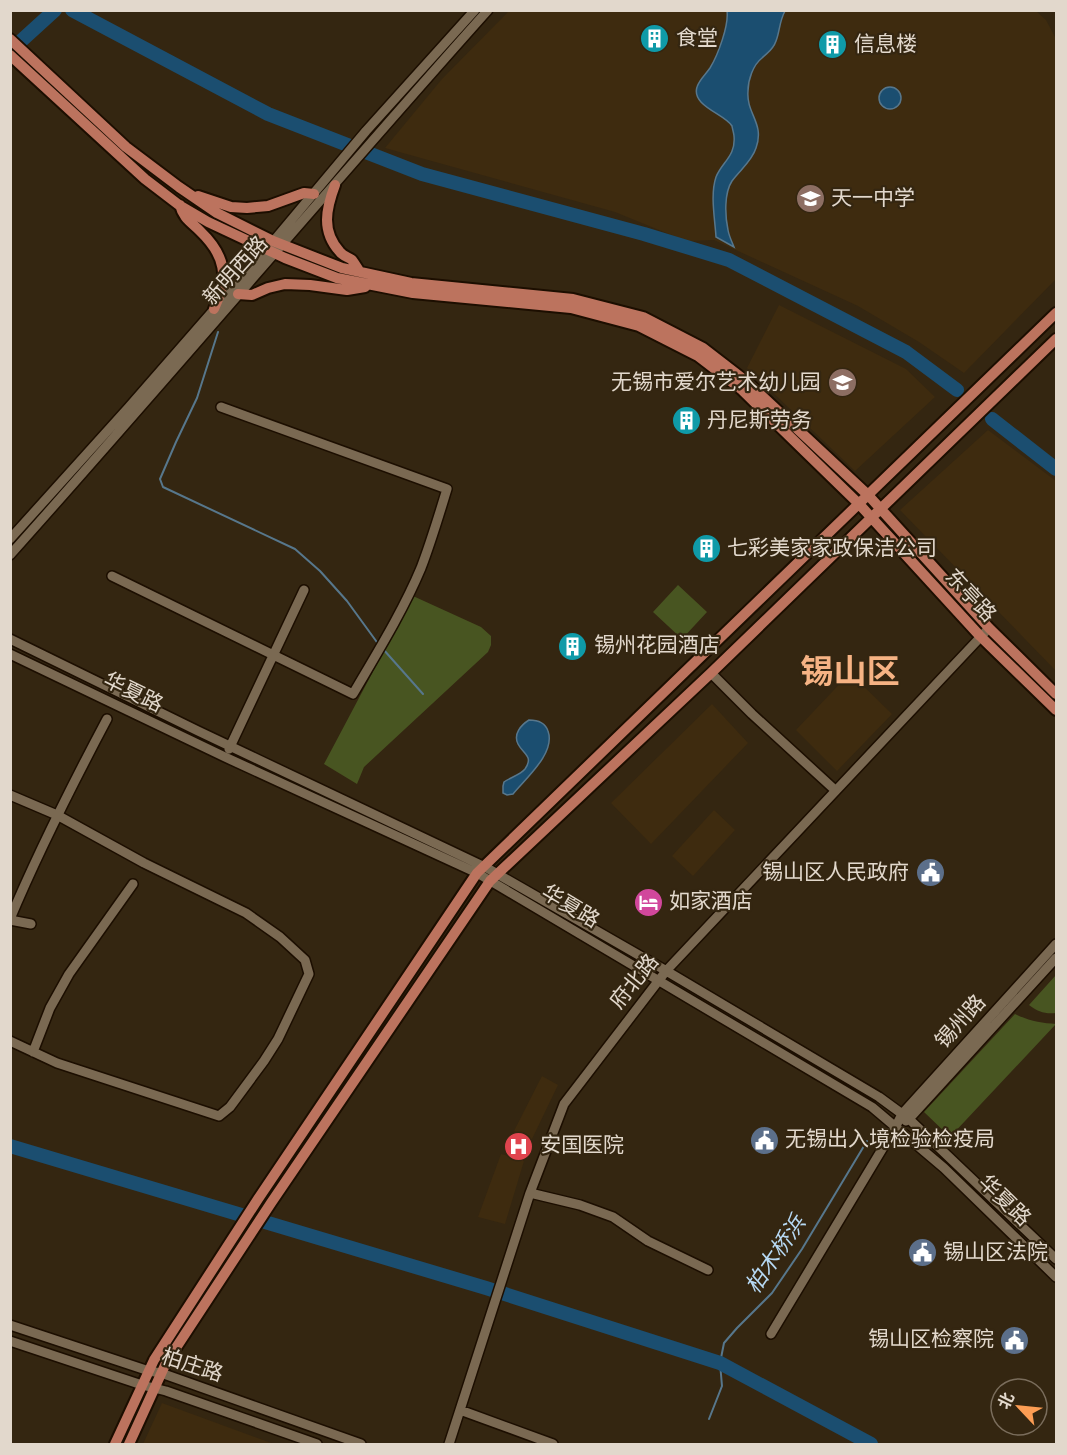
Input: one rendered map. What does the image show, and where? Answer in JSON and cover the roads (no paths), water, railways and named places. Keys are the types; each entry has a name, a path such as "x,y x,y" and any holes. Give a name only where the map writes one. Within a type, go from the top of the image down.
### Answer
{"main road":[{"path":"10,39 126,147 179,188 274,247 285,258 337,278 372,286"},
{"path":"10,55 145,179 179,205 208,222 274,247"},
{"path":"335,185 329,202 328,230 336,247 353,261 360,272"},
{"path":"179,188 231,207 247,208 268,206 304,193 314,194"},
{"path":"179,205 182,214 214,246 223,268 224,279 221,295 214,309"},
{"name":"东亭路","path":"274,247 342,268 411,283 573,299 643,317 703,348 747,382 868,495 985,632 1056,710"},
{"path":"238,294 252,295 285,284 347,290 372,286"},
{"name":"东亭路","path":"372,286 413,293 571,308 639,326 698,356 741,389 985,632 1056,694"},
{"path":"115,1444 154,1360 258,1199 480,870 1056,313"},
{"path":"129,1444 166,1363 271,1203 494,877 711,673 1056,339"}],"street":[{"name":"新明西路","path":"10,555 135,415 238,294 337,164 475,10"},
{"name":"新明西路","path":"10,539 214,309 335,185 488,10"},
{"path":"112,576 352,694 404,604 421,567 447,489 221,407"},
{"path":"225,757 304,591"},
{"name":"府北路","path":"449,1444 530,1193 564,1104 657,980 985,632"},
{"name":"华夏路","path":"10,639 494,877 666,971 879,1097 906,1117 1056,1259"},
{"name":"华夏路","path":"10,654 225,757 480,870"},
{"path":"711,673 835,790"},
{"path":"31,924 10,919 57,815 107,719"},
{"path":"10,795 57,815 144,863 246,913 280,937 304,960 309,974 273,1047 230,1107 219,1116 57,1063 10,1041"},
{"name":"华夏路","path":"494,877 657,980 872,1107 944,1168 1056,1277"},
{"path":"33,1052 50,1008 69,974 133,884"},
{"name":"锡州路","path":"906,1117 1056,944"},
{"name":"锡州路","path":"771,1335 896,1126 1056,958"},
{"path":"530,1193 580,1204 613,1217 648,1241 708,1270"},
{"name":"柏庄路","path":"10,1325 161,1373 361,1444"},
{"name":"柏庄路","path":"10,1341 142,1385 166,1390 317,1444"},
{"path":"460,1410 553,1444"}],"water":[{"path":"727,11 785,11 775,44 756,65 749,82 748,99 757,125 758,139 752,157 729,186 726,218 734,247 716,237 713,199 716,177 733,149 732,126 704,105 696,94 698,84 710,68 725,32"},
{"path":"886,87 894,87 901,94 901,102 894,109 886,109 879,102 879,94"},
{"path":"529,720 545,725 548,731 548,748 538,765 513,794 507,795 503,793 504,782 521,773 527,765 527,755 518,744 516,737 521,727"}],"waterway":[{"path":"10,51 55,10"},
{"path":"72,10 268,114 422,174 644,234 729,260 906,352 957,390"},
{"path":"218,332 197,398 160,479 163,487 295,549 320,571 347,601 379,645"},
{"path":"992,419 1056,469"},
{"path":"383,649 423,694"},
{"name":"柏木桥浜","path":"709,1419 722,1386 720,1363 724,1343 772,1293 802,1249 867,1141"},
{"path":"10,1146 486,1288 720,1363 871,1444"}],"place":[{"name":"食堂","path":"655,39"},
{"name":"信息楼","path":"833,45"},
{"name":"天一中学","path":"810,199"},
{"name":"无锡市爱尔艺术幼儿园","path":"842,383"},
{"name":"丹尼斯劳务","path":"686,421"},
{"name":"七彩美家家政保洁公司","path":"706,549"},
{"name":"锡州花园酒店","path":"573,646"},
{"name":"锡山区人民政府","path":"930,873"},
{"name":"如家酒店","path":"648,902"},
{"name":"无锡出入境检验检疫局","path":"764,1140"},
{"name":"安国医院","path":"519,1146"},
{"name":"锡山区法院","path":"922,1253"},
{"name":"锡山区检察院","path":"1015,1340"}],"district":[{"name":"锡山区","path":"850,673"}]}
